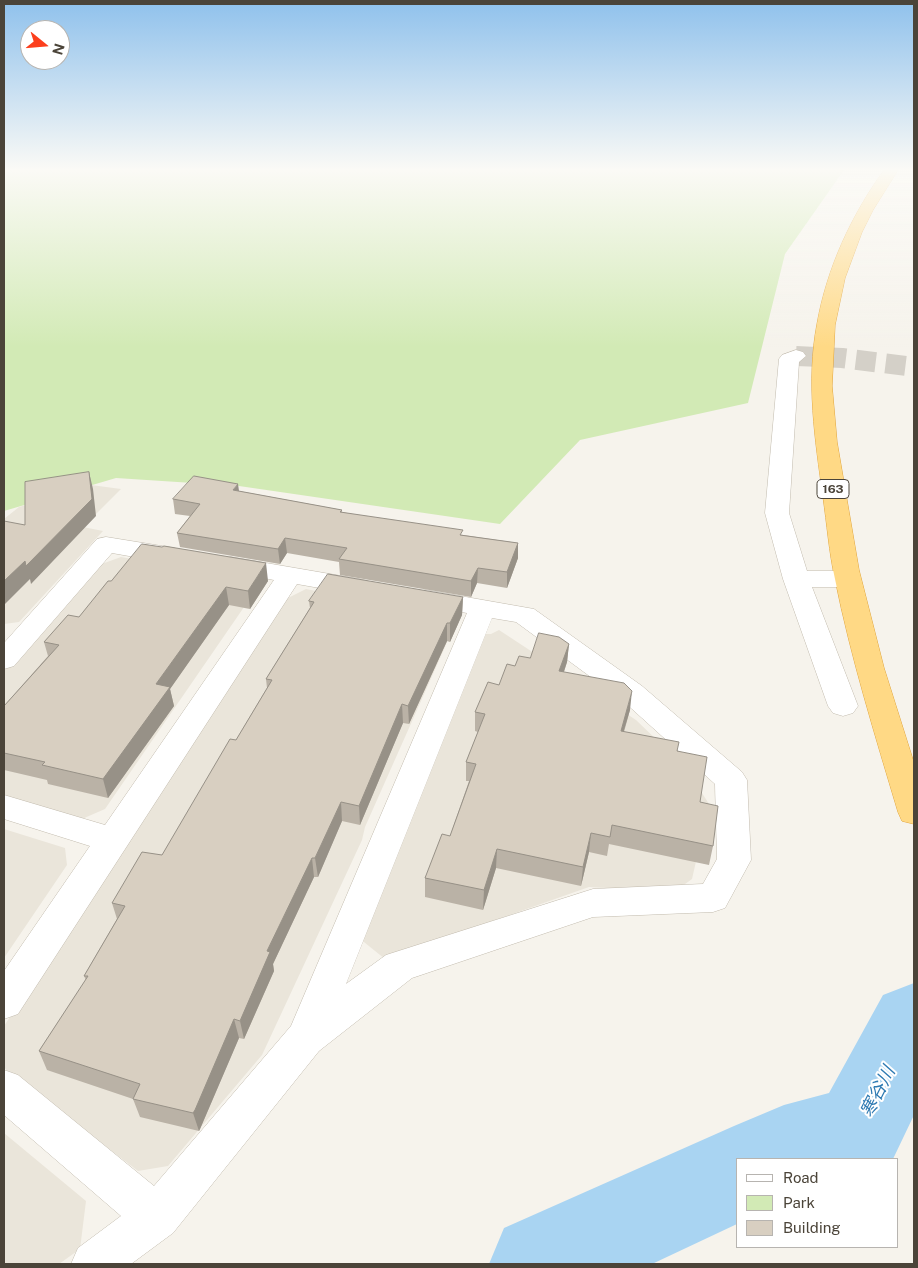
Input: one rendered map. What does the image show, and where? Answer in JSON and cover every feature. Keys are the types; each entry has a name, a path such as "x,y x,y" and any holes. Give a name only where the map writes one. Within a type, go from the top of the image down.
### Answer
{"highway":[{"name":"163","path":"858,229 838,273 828,309 822,349 822,398 828,456 848,579 874,685 914,812"}],"street":[{"path":"796,356 789,359 777,513 796,580 843,706"},
{"path":"9,648 106,544 524,615 632,693 731,780 734,860 713,898 592,903 399,966 305,1038 156,1217 94,1264"},
{"path":"4,1002 290,575"},
{"path":"796,580 848,579"},
{"path":"305,1038 483,608"},
{"path":"4,807 112,840"},
{"path":"4,1089 156,1217"}],"shaded area":[{"path":"91,485 121,489 83,527 103,531 19,622 4,624 4,519 19,507"},
{"path":"121,557 245,579 253,594 105,809 75,822 4,798 4,669 99,565"},
{"path":"306,589 443,616 453,629 365,827 362,840 262,1055 168,1166 138,1171 8,1072 4,1067 4,1026 286,599"},
{"path":"499,630 636,720 686,768 709,804 692,879 674,892 589,887 385,959 354,934 479,634 491,634"},
{"path":"4,829 65,848 67,865 4,958"},
{"path":"4,1133 86,1201 80,1249 59,1264 4,1264"}],"green space":[{"path":"4,229 802,229 785,254 748,403 580,440 500,524 239,486 116,478 4,511"}],"building":[{"path":"89,472 92,499 26,566 25,561 4,581 4,521 25,525 25,482"},
{"path":"194,476 238,484 233,490 342,510 340,512 463,530 460,535 518,543 507,572 478,568 471,581 339,559 347,548 285,538 278,549 177,533 200,504 173,499"},
{"path":"142,544 266,563 248,591 226,587 156,684 170,687 103,779 42,765 45,762 4,753 4,706 59,645 44,642 68,615 79,617 108,581 111,581"},
{"path":"328,574 463,597 450,623 447,623 408,706 402,704 359,806 341,802 315,858 312,858 267,951 270,952 240,1021 234,1019 195,1110 193,1113 133,1099 140,1084 39,1051 88,976 84,976 125,906 112,903 142,852 162,855 230,739 236,740 272,680 266,679 314,602 309,601"},
{"path":"539,633 559,637 569,644 559,671 624,683 632,691 621,731 679,742 677,751 707,757 700,802 718,806 713,846 612,825 610,837 591,833 583,867 497,849 484,890 425,878 442,834 450,836 476,764 466,762 485,714 475,712 488,682 499,685 507,664 515,666 519,656 530,658"}],"waterway":[{"name":"寒谷川","path":"770,1158 784,1152 859,1130 914,1022"},
{"name":"寒谷川","path":"540,1264 736,1174"}],"tunnel":[{"path":"796,356 842,358 914,367"}]}
